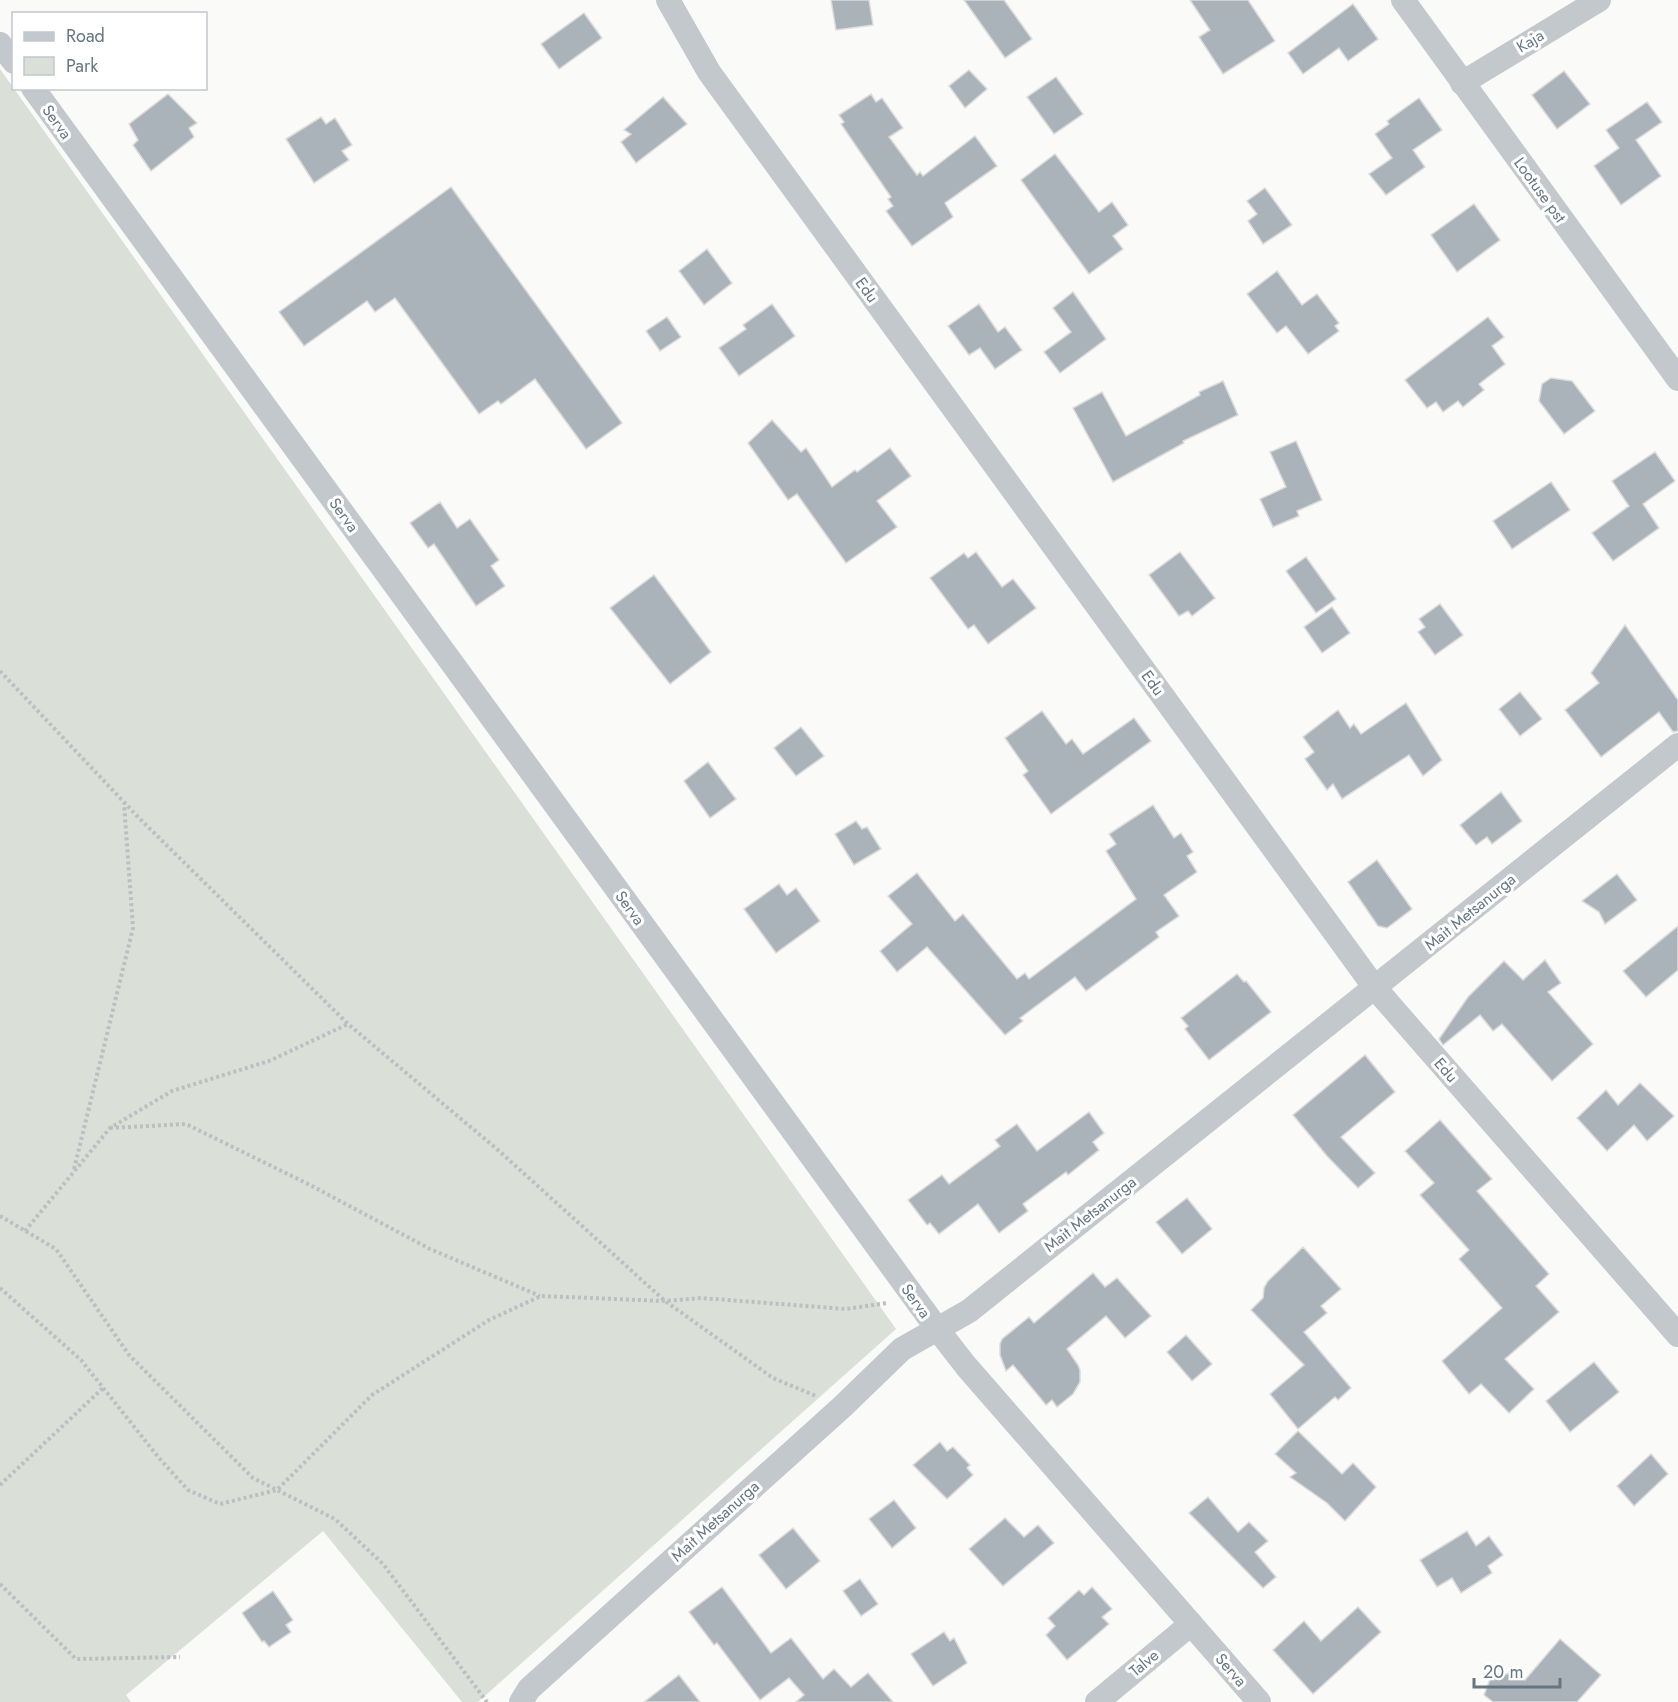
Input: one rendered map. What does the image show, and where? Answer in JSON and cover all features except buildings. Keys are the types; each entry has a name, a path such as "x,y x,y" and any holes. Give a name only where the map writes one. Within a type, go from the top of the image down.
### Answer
{"street":[{"name":"Edu","path":"668,0 716,82 1375,988 1678,1335"},
{"name":"Lootuse pst","path":"1403,0 1678,379"},
{"name":"Kaja","path":"1462,83 1599,0"},
{"path":"0,44 12,59"},
{"name":"Serva","path":"34,90 914,1298 966,1366 1259,1702"},
{"name":"Mait Metsanurga","path":"520,1702 529,1689 842,1407 902,1349 969,1311 1678,745"},
{"name":"Talve","path":"1097,1702 1191,1624"}],"path":[{"path":"0,671 124,802 348,1024 498,1150 665,1301 773,1378 842,1407"},
{"path":"73,1173 134,928 124,802"},
{"path":"25,1231 110,1128 172,1091 269,1061 348,1024"},
{"path":"110,1128 186,1124 310,1185 430,1249 541,1296 665,1301 701,1298 846,1309 914,1298"},
{"path":"0,1216 56,1250 129,1355 253,1478 335,1519 383,1564 487,1702"},
{"path":"0,1288 81,1360 159,1458 188,1490 220,1504 277,1490 372,1395 489,1320 541,1296"},
{"path":"0,1485 103,1388"},
{"path":"0,1584 76,1659 180,1657"}],"green space":[{"path":"0,69 12,86 12,90 15,90 896,1329 478,1702 462,1702 323,1531 126,1695 131,1702 0,1702"}]}
